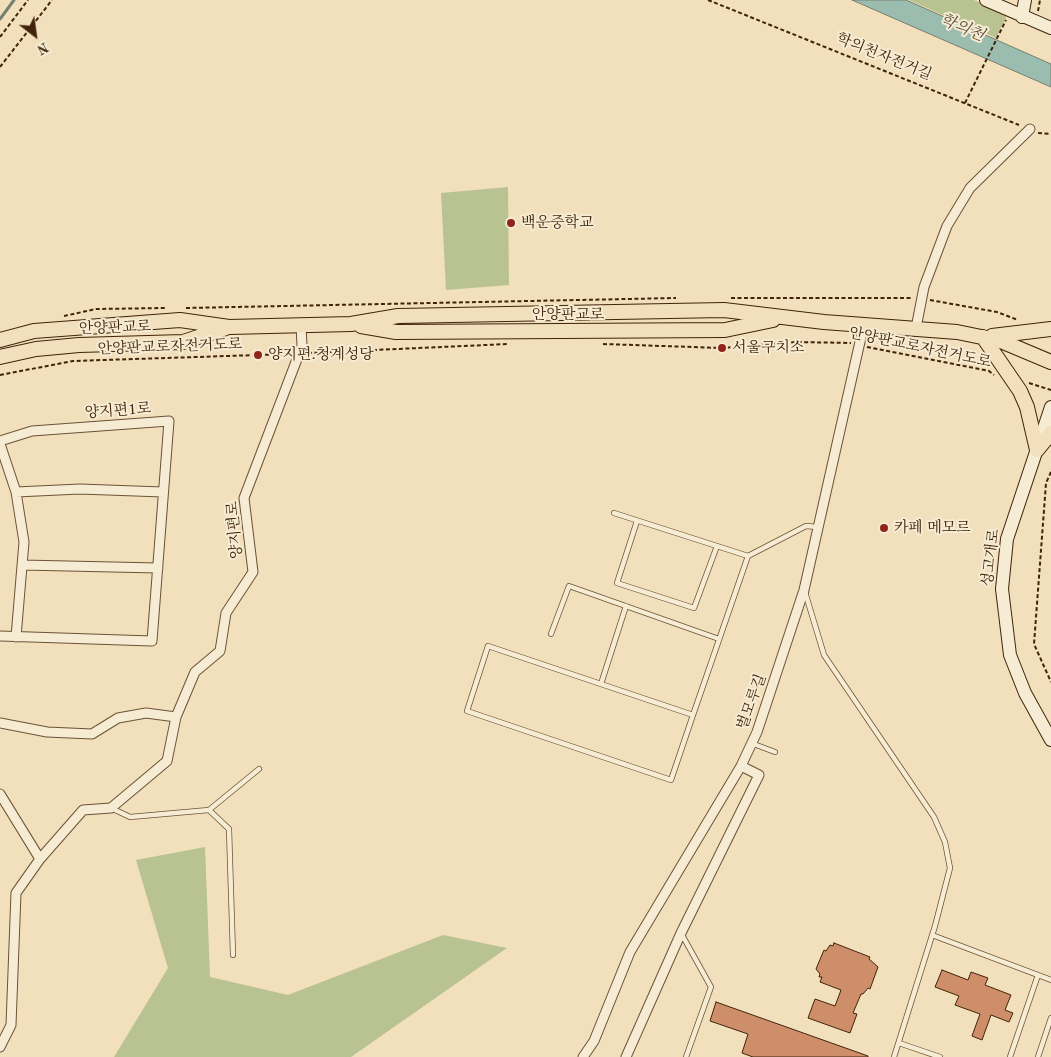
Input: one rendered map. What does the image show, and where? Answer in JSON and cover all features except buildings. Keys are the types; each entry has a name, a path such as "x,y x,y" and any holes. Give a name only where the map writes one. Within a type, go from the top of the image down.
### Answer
{"main road":[{"name":"안양판교로","path":"0,340 34,331 180,320 229,327 351,324 398,316 724,310 957,332 1001,341 1051,362"},
{"name":"안양판교로","path":"351,324 396,332 725,330 784,317"},
{"name":"안양판교로","path":"0,357 36,349 80,345 182,342 229,327"},
{"path":"1037,450 1027,407 1018,386 983,337 1051,329"},
{"path":"1037,450 1051,433"}],"street":[{"path":"986,0 1051,28"},
{"path":"1016,14 1025,0"},
{"path":"916,328 924,287 947,226 970,188 1030,130"},
{"name":"벌모루길","path":"583,1057 594,1040 630,952 741,766 751,743 804,590 864,324"},
{"name":"양지편로","path":"111,808 167,761 176,717 195,672 220,651 226,613 253,572 244,498 302,346 301,325"},
{"name":"성고개로","path":"1051,407 1007,539 1002,589 1010,655 1025,693 1051,740"},
{"name":"양지편1로","path":"0,636 16,637 152,641 169,421 32,431 0,443 16,492 24,542 16,637"},
{"path":"16,492 80,489 163,492"},
{"path":"22,565 158,568"},
{"path":"0,723 47,732 92,734 118,718 146,713 176,717"},
{"path":"626,1057 681,933 759,775 741,766"},
{"path":"0,794 40,859"},
{"path":"0,1047 11,1025 16,893 40,859 82,810 111,808"}],"lane":[{"path":"614,513 748,556"},
{"path":"637,520 617,583 694,608 717,546"},
{"path":"693,715 488,646 468,711 671,780 748,556 806,526 818,527"},
{"path":"550,634 568,586 719,639"},
{"path":"804,590 824,655 934,817 945,842 950,868 932,935 894,1057"},
{"path":"601,684 626,606"},
{"path":"751,743 775,752"},
{"path":"111,808 130,817 209,810 259,769"},
{"path":"209,810 229,830 233,955"},
{"path":"681,933 711,986 686,1057"},
{"path":"932,935 1051,980"},
{"path":"1010,1057 1038,975"},
{"path":"1038,1057 1051,1018"},
{"path":"899,1043 940,1057"}],"path":[{"path":"0,38 28,0"},
{"path":"0,67 52,0"},
{"name":"학의천자전거길","path":"708,0 1030,130 1042,134 1051,134"},
{"path":"965,103 1016,14"},
{"name":"안양판교로자전거도로","path":"594,343 722,348 796,342 849,343 989,372 997,377"},
{"name":"안양판교로자전거도로","path":"0,375 73,361 299,354 508,344"},
{"path":"1018,386 1032,383 1051,390"},
{"path":"1051,472 1046,483 1034,644 1051,682"}],"green space":[{"path":"909,0 974,0 1007,15 996,38"},
{"path":"508,187 509,285 446,290 441,193"},
{"path":"205,847 210,977 288,995 443,935 507,948 351,1057 114,1057 168,968 136,860"}],"water":[{"name":"학의천","path":"852,0 906,0 1051,64 1051,87"}],"waterway":[{"path":"0,19 14,0"}],"place":[{"name":"백운중학교","path":"511,223"},
{"name":"서울구치소","path":"722,348"},
{"name":"양지편.청계성당","path":"258,355"},
{"name":"카페 메모르","path":"884,528"}]}
